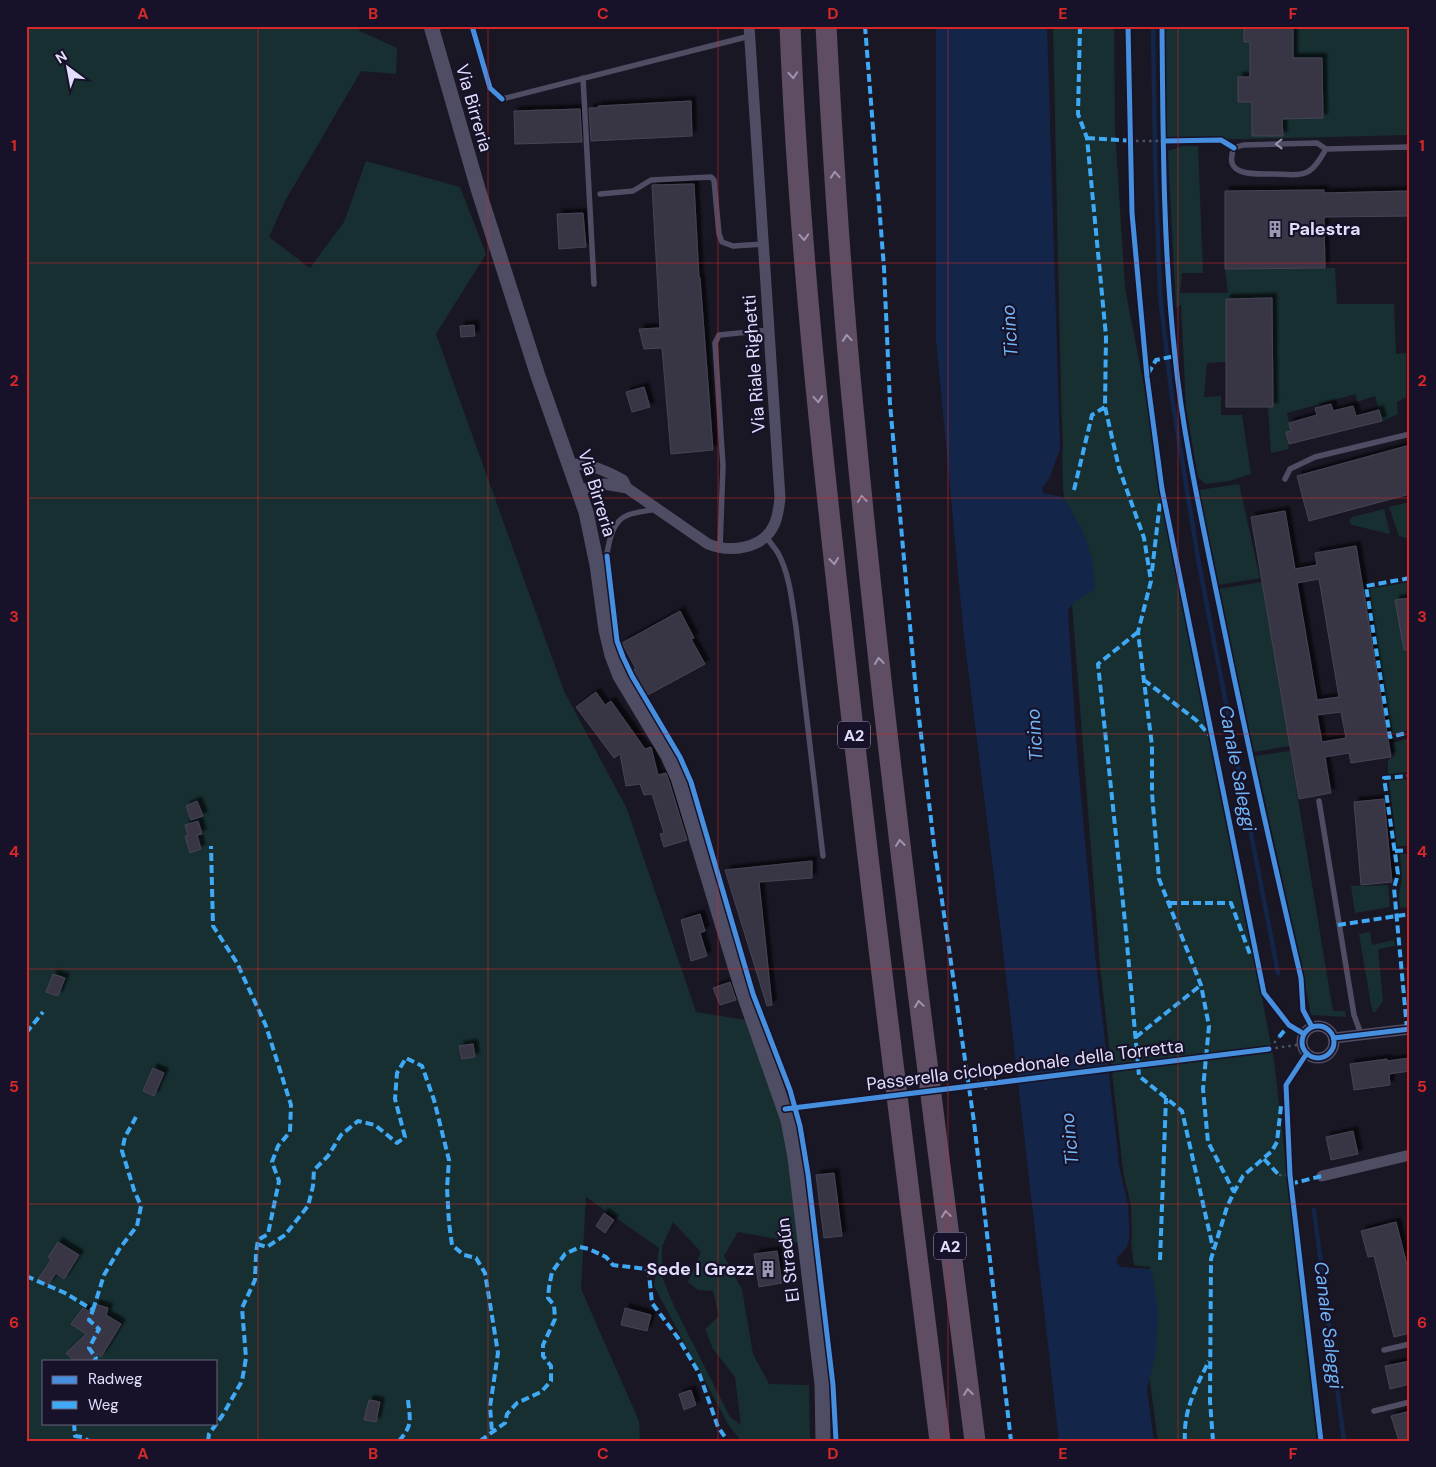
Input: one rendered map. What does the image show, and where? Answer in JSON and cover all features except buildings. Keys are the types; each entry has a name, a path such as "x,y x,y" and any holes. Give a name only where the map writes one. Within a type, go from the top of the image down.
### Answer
{"highway":[{"name":"A2","path":"790,26 808,292 832,548 892,1060 940,1441"},
{"name":"A2","path":"826,26 844,300 866,537 912,946 975,1441"}],"street":[{"name":"Via Birreria","path":"431,26 478,189 538,376 580,490 592,534 606,630 614,662 620,676 668,756 678,778 743,995 774,1078"},
{"name":"Via Riale Righetti","path":"749,31 780,498 774,527 766,537"},
{"path":"570,464 597,467 623,480 627,488"},
{"path":"580,490 604,484 627,488 708,544 720,548 741,548 766,537"},
{"path":"1318,1026 1328,1029 1334,1038 1333,1048 1321,1058 1307,1053 1303,1044 1304,1034 1318,1026"},
{"path":"1334,1038 1410,1029"},
{"name":"El Stradún","path":"774,1078 788,1120 795,1156 822,1384 824,1441"},
{"path":"1322,1176 1410,1155"}],"lane":[{"path":"502,99 749,31"},
{"path":"583,78 594,284"},
{"path":"1326,149 1310,171 1298,174 1248,174 1237,170 1231,164 1230,155 1234,148 1243,145 1317,144 1326,149 1410,147"},
{"path":"600,194 634,191 651,180 711,177 714,180 719,234 722,242 733,246 764,244"},
{"path":"720,548 723,466 716,338 724,334 770,330"},
{"path":"1285,479 1290,469 1315,457 1410,434"},
{"path":"600,586 610,538 616,524 621,518 628,515 656,509"},
{"path":"766,537 782,562 790,591 796,627 823,856"},
{"path":"1319,801 1354,1015 1361,1034"},
{"path":"1384,1350 1410,1344"},
{"path":"1374,1411 1410,1402"}],"path":[{"path":"1136,141 1163,141"},
{"path":"1269,1049 1279,1037"},
{"path":"1259,1050 1303,1044"},
{"path":"967,1076 986,1074 990,1076 992,1085 986,1089 977,1084 980,1076 986,1073 991,1075 995,1083"},
{"path":"1279,1175 1290,1175"}],"green space":[{"path":"26,26 357,26 360,31 397,48 396,74 361,71 285,201 269,237 310,268 344,222 366,161 460,187 486,254 436,334 564,691 627,809 696,1012 752,1021 774,1078 805,1244 738,1232 724,1256 742,1289 753,1354 769,1384 809,1385 810,1441 741,1441 728,1424 654,1286 659,1248 586,1197 581,1289 639,1421 640,1441 26,1441","holes":["673,1222 701,1252 688,1282 698,1290 713,1291 719,1316 705,1329 713,1349 735,1377 741,1425 730,1417 674,1306 662,1277 662,1247"]},
{"path":"1053,26 1114,26 1115,130 1125,288 1274,1060 1317,1441 1158,1441 1133,1258 1100,966 1063,487"},
{"path":"1163,26 1410,26 1410,135 1163,141"},
{"path":"1182,146 1198,146 1203,273 1182,273 1180,293 1228,293 1225,269 1335,268 1337,304 1394,304 1396,354 1406,353 1406,397 1397,402 1398,414 1382,421 1375,396 1357,402 1356,394 1287,413 1291,431 1286,432 1289,449 1271,453 1268,407 1273,407 1272,299 1227,299 1226,362 1207,363 1204,397 1221,396 1221,415 1242,415 1251,474 1229,481 1205,484 1198,477 1186,407 1181,305 1176,308 1168,151"},
{"path":"1239,484 1260,578 1218,585 1199,490"},
{"path":"1410,502 1410,539 1399,536 1389,507"},
{"path":"1384,509 1390,534 1352,525 1349,521 1352,517"},
{"path":"1262,582 1290,746 1254,752 1218,589"},
{"path":"1410,582 1410,730 1390,734 1369,589"},
{"path":"1410,738 1410,772 1388,774 1388,760 1395,756 1392,743"},
{"path":"1290,751 1333,1011 1345,1011 1346,1017 1311,1015 1255,756"},
{"path":"1410,779 1410,846 1397,846 1389,781"},
{"path":"1400,854 1410,854 1410,907 1400,908 1399,895 1402,879"},
{"path":"1388,885 1390,907 1355,913 1351,886"},
{"path":"1370,932 1372,945 1394,940 1395,946 1378,949 1383,1001 1375,1012 1373,1012 1371,1005 1359,934"}],"water":[{"name":"Ticino","path":"936,26 1047,26 1060,449 1048,482 1045,483 1044,493 1063,497 1081,527 1092,558 1095,589 1072,604 1068,611 1076,740 1096,964 1118,1161 1130,1220 1126,1248 1116,1262 1128,1267 1150,1269 1158,1312 1156,1351 1147,1390 1154,1441 1059,1441 1001,933 964,636 936,339"}],"pier":[{"path":"1062,418 1063,449 1053,478 1045,488 1046,491 1064,494 1063,497 1043,493 1042,488 1050,477 1060,449 1060,419"},
{"path":"1121,1152 1120,1160 1131,1205 1132,1238 1128,1251 1119,1262 1150,1267 1150,1269 1121,1267 1116,1262 1118,1256 1126,1250 1130,1238 1128,1205 1118,1161 1118,1153"}],"waterway":[{"name":"Canale Saleggi","path":"1153,26 1160,295 1172,398 1199,564 1278,973"},
{"name":"Canale Saleggi","path":"1314,1210 1344,1441"}],"marked path":[{"path":"865,26 884,268 890,404 916,692 934,845 974,1122 1011,1441"},
{"path":"1080,26 1078,114 1087,138 1106,336 1105,407 1119,468 1144,538 1151,581 1138,632 1152,746 1152,793 1159,879 1201,985 1209,1026 1203,1089 1208,1142 1234,1192"},
{"path":"1087,138 1133,141"},
{"path":"1148,374 1156,360 1175,356"},
{"path":"1074,490 1092,415 1105,407"},
{"path":"1152,571 1160,502"},
{"path":"1410,578 1366,586 1390,737 1410,732"},
{"path":"1138,632 1098,664 1139,1076 1182,1111 1213,1248"},
{"path":"1144,680 1196,720 1211,737"},
{"path":"1407,1029 1394,888 1398,874 1384,778 1410,776"},
{"path":"211,846 213,926 237,963 266,1026 291,1105 290,1132 278,1146 272,1162 279,1181 268,1234 258,1240 255,1280 242,1308 246,1358 242,1381 218,1422"},
{"path":"1395,851 1410,850"},
{"path":"1169,903 1231,903 1251,957"},
{"path":"1338,925 1410,914"},
{"path":"1136,1037 1201,985"},
{"path":"26,1033 43,1012"},
{"path":"1279,1037 1289,1025"},
{"path":"257,1244 267,1247 285,1235 308,1206 313,1186 314,1170 328,1156 341,1135 358,1121 375,1125 397,1143 405,1137 395,1099 397,1073 406,1058 422,1066 434,1100 449,1160 447,1188 452,1245 464,1255 476,1258 485,1273 498,1353 490,1407 492,1432"},
{"path":"1160,1260 1166,1098"},
{"path":"1213,1441 1210,1401 1211,1259 1227,1207 1243,1176 1272,1151 1277,1142 1281,1106"},
{"path":"93,1310 104,1275 120,1248 137,1226 141,1206 122,1151 125,1137 136,1117"},
{"path":"1264,1159 1279,1175"},
{"path":"1290,1184 1322,1176"},
{"path":"480,1441 505,1423 507,1414 517,1403 541,1392 551,1381 551,1366 543,1356 543,1345 555,1319 554,1305 548,1298 552,1272 565,1254 580,1247 606,1257 613,1265 646,1269 649,1274 652,1303 678,1338 699,1373 718,1427 725,1437 724,1441"},
{"path":"26,1276 65,1293 93,1310 89,1320 99,1329 89,1348 96,1358 95,1360"},
{"path":"1185,1441 1188,1409 1209,1361"},
{"path":"399,1441 409,1426 408,1400"},
{"path":"74,1424 75,1436 89,1441"},
{"path":"208,1441 209,1434 216,1424"}],"cycle path":[{"path":"472,26 490,88 502,99"},
{"path":"1128,26 1132,213 1147,377 1162,489 1264,993 1289,1025 1304,1034"},
{"path":"1162,26 1164,191 1168,274 1178,386 1199,506 1237,691 1301,978 1303,1010 1312,1027"},
{"path":"1163,141 1221,140 1234,148"},
{"path":"607,556 617,641 632,676 680,757 691,782 753,994 790,1090 800,1126 808,1174 833,1385 836,1441"},
{"path":"1318,1026 1329,1031 1334,1042 1329,1053 1318,1058 1307,1053 1302,1042 1307,1031 1318,1026"},
{"path":"1334,1038 1410,1029"},
{"name":"Passerella ciclopedonale della Torretta","path":"785,1109 1269,1049"},
{"path":"1307,1053 1286,1085 1290,1175 1321,1441"}],"place":[{"name":"Palestra","path":"1275,229"},
{"name":"Sede I Grezz","path":"768,1269"}]}
